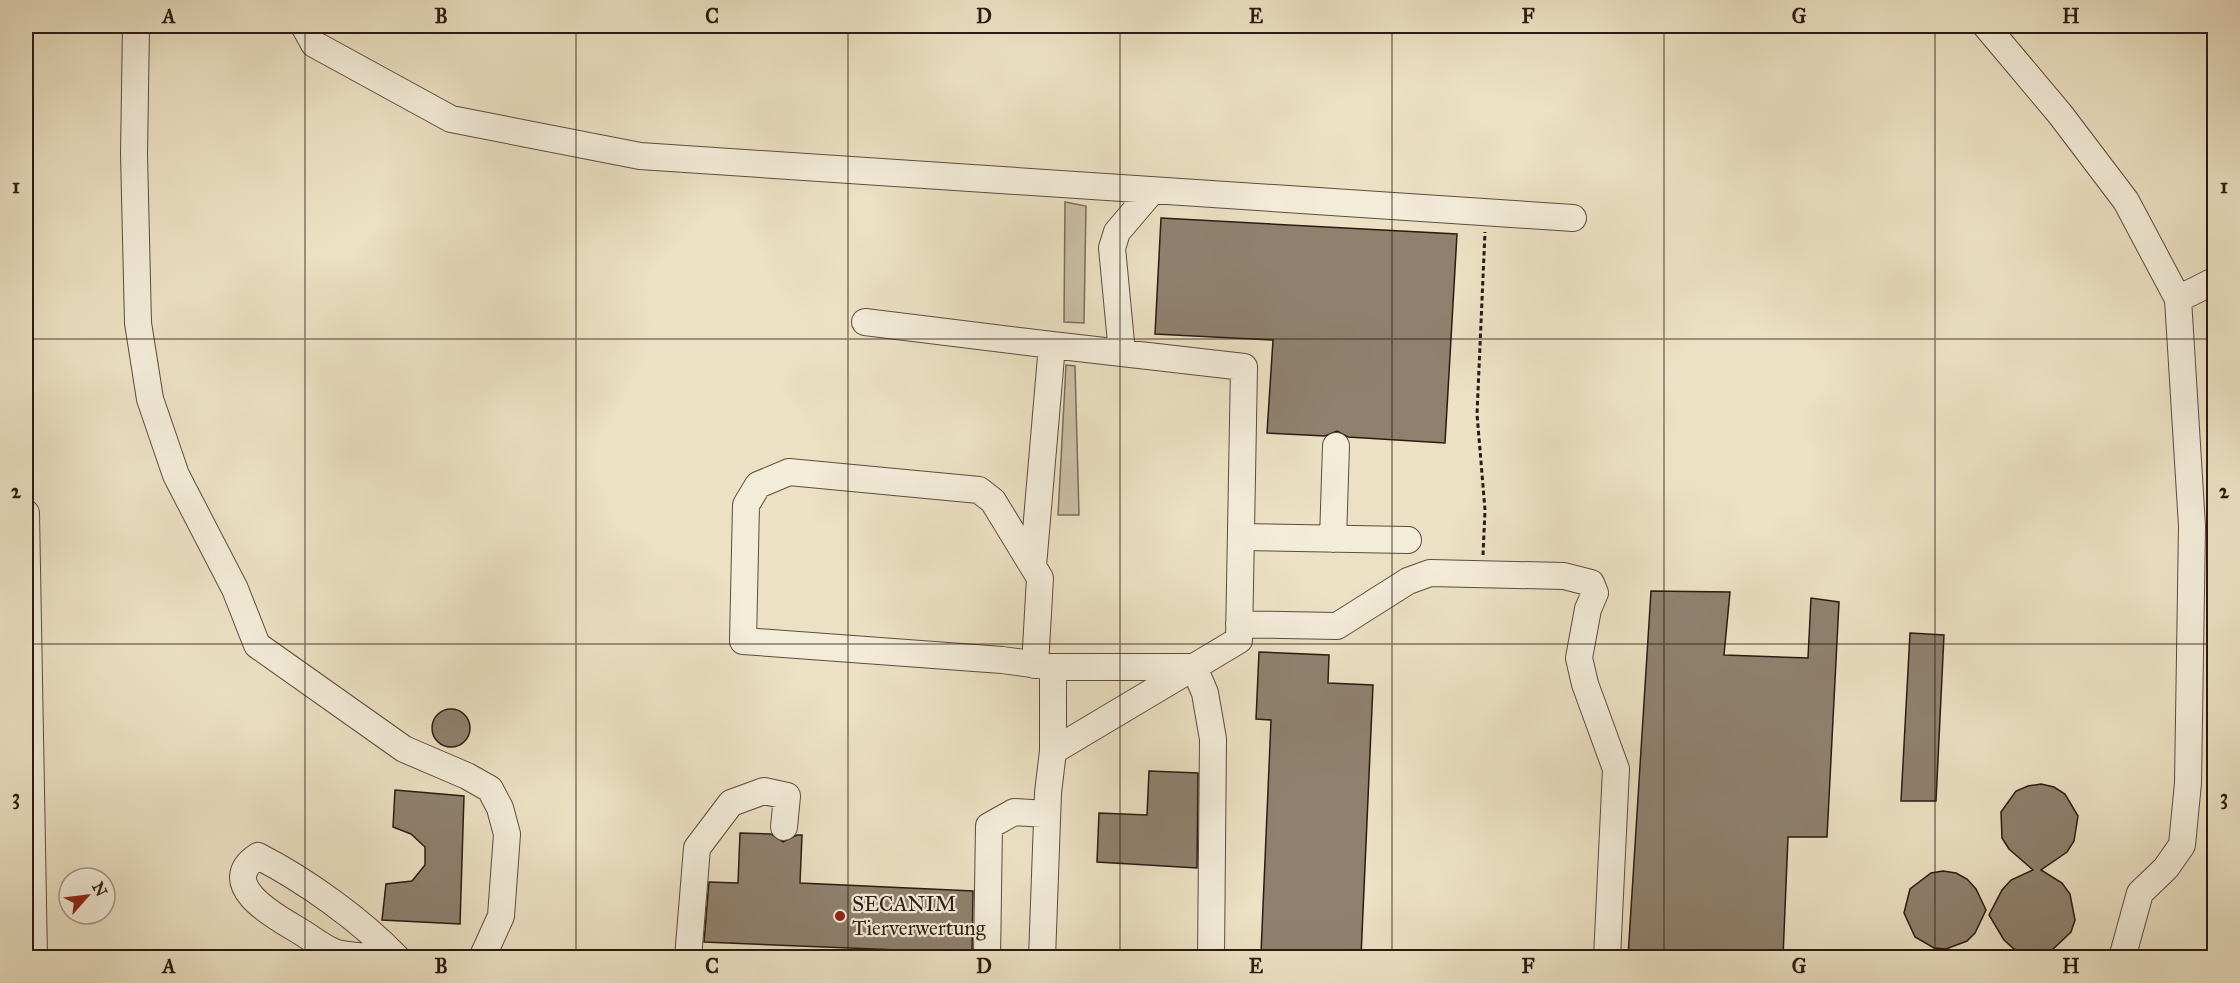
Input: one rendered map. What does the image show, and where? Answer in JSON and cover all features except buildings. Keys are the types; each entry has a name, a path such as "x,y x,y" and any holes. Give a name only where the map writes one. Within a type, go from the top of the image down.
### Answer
{"street":[{"path":"136,26 134,154 138,323 150,399 176,475 235,589 257,645 404,749 467,776 490,789 500,808 507,834 501,916 482,957"},
{"path":"304,26 314,44 452,119 628,154 1573,218"},
{"path":"1986,26 2060,114 2126,201 2178,299 2192,526 2188,783 2182,845 2166,868 2140,893 2122,957"},
{"path":"1122,353 1112,248 1117,232 1152,191"},
{"path":"2178,299 2214,281"},
{"path":"865,322 1244,367 1239,640 1053,751"},
{"path":"1033,566 1052,345"},
{"path":"1333,539 1336,446"},
{"path":"1042,957 1047,814 1053,751 1044,666 1040,578 993,501 979,490 789,472 758,485 746,505 743,641 1002,660 1044,666 1194,667"},
{"path":"26,513 34,957"},
{"path":"1241,537 1408,540"},
{"path":"1239,624 1338,626 1408,581 1430,573 1564,576 1591,583 1595,593 1588,609 1579,658 1585,684 1616,769 1607,957"},
{"path":"1194,667 1205,693 1214,739 1211,957"},
{"path":"688,957 697,848 731,803 764,791 787,796 784,827"},
{"path":"987,957 989,826 1014,812 1047,814"},
{"path":"385,957 335,952 266,911 246,888 243,875 249,862 258,856 278,866 374,933 397,957"}],"path":[{"path":"1477,574 1485,540 1483,472 1477,414 1486,212"}],"shaded area":[{"path":"1065,202 1086,206 1084,323 1064,322"},
{"path":"1066,365 1075,366 1079,515 1058,515"}],"place":[{"name":"SECANIM Tierverwertung","path":"840,916"}]}
